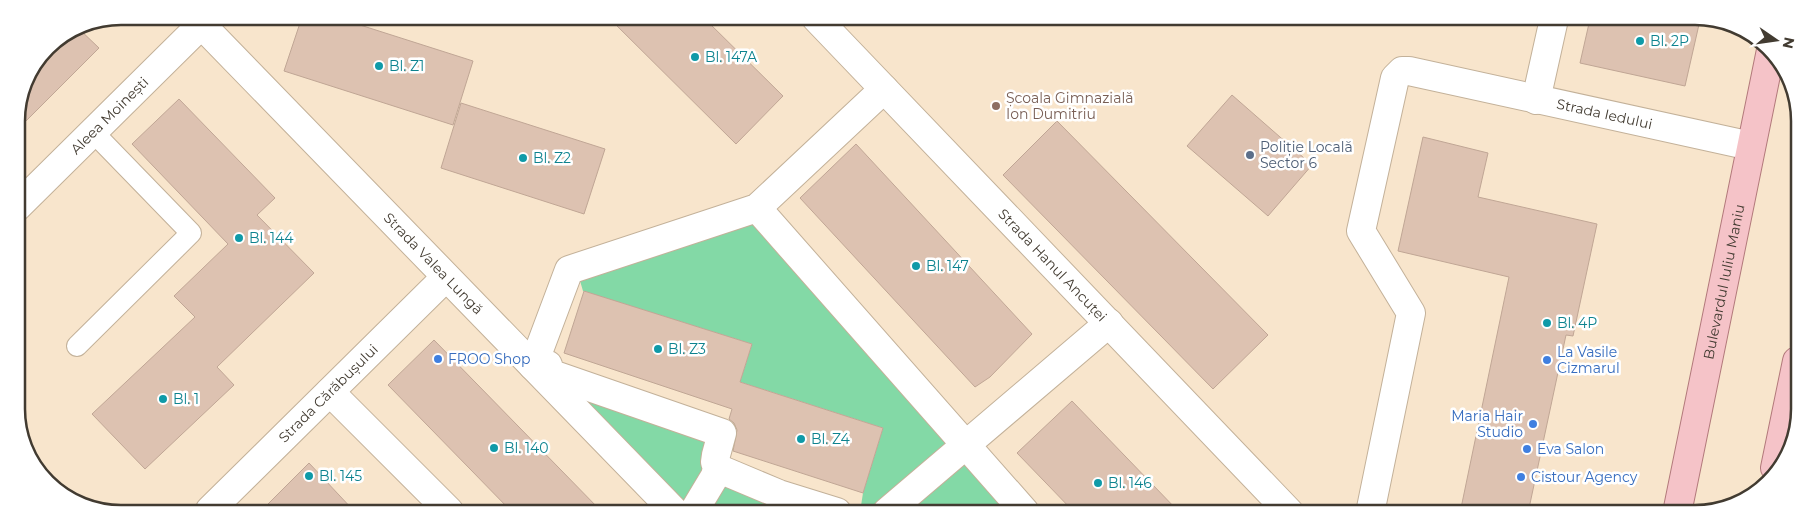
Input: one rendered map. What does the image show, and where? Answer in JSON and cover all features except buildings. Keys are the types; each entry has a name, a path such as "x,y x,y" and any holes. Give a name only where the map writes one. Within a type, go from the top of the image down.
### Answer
{"main road":[{"name":"Bulevardul Iuliu Maniu","path":"1679,505 1768,65"},
{"path":"1777,459 1791,390"}],"street":[{"name":"Aleea Moinești","path":"25,198 93,132 193,25"},
{"name":"Strada Valea Lungă","path":"201,25 446,277 538,354 669,505"},
{"name":"Strada Hanul Ancuței","path":"823,25 1282,505"},
{"name":"Strada Iedului","path":"1553,25 1536,100 1751,146"},
{"path":"1372,505 1411,313 1361,232 1395,78 1402,71 1409,70 1536,100"},
{"path":"538,354 569,270 757,208 884,89"},
{"path":"757,208 1019,505"},
{"name":"Strada Cărăbușului","path":"215,505 446,277"},
{"path":"895,505 1109,323"},
{"path":"538,354 555,346 546,372 722,433 716,455 715,476 698,505"},
{"path":"330,392 443,505"},
{"path":"716,468 779,494 814,505"}],"lane":[{"path":"77,346 191,233 93,132"}],"green space":[{"path":"757,208 962,441 893,505 861,505 883,428 740,382 752,344 583,291 576,267"},
{"path":"546,372 725,432 717,468 779,494 775,505 669,505"},
{"path":"966,445 1019,505 898,505"}],"place":[{"name":"Bl. 2P","path":"1640,41"},
{"name":"Bl. 147A","path":"695,57"},
{"name":"Bl. Z1","path":"379,66"},
{"name":"Școala Gimnazială Ion Dumitriu","path":"996,106"},
{"name":"Poliție Locală Sector 6","path":"1250,155"},
{"name":"Bl. Z2","path":"523,158"},
{"name":"Bl. 144","path":"239,238"},
{"name":"Bl. 147","path":"916,266"},
{"name":"Bl. 4P","path":"1547,323"},
{"name":"Bl. Z3","path":"658,349"},
{"name":"FROO Shop","path":"438,359"},
{"name":"La Vasile Cizmarul","path":"1547,360"},
{"name":"Bl. 1","path":"163,399"},
{"name":"Maria Hair Studio","path":"1533,424"},
{"name":"Bl. Z4","path":"801,439"},
{"name":"Bl. 140","path":"494,448"},
{"name":"Eva Salon","path":"1527,449"},
{"name":"Bl. 145","path":"309,476"},
{"name":"Cistour Agency","path":"1521,477"},
{"name":"Bl. 146","path":"1098,483"}]}
